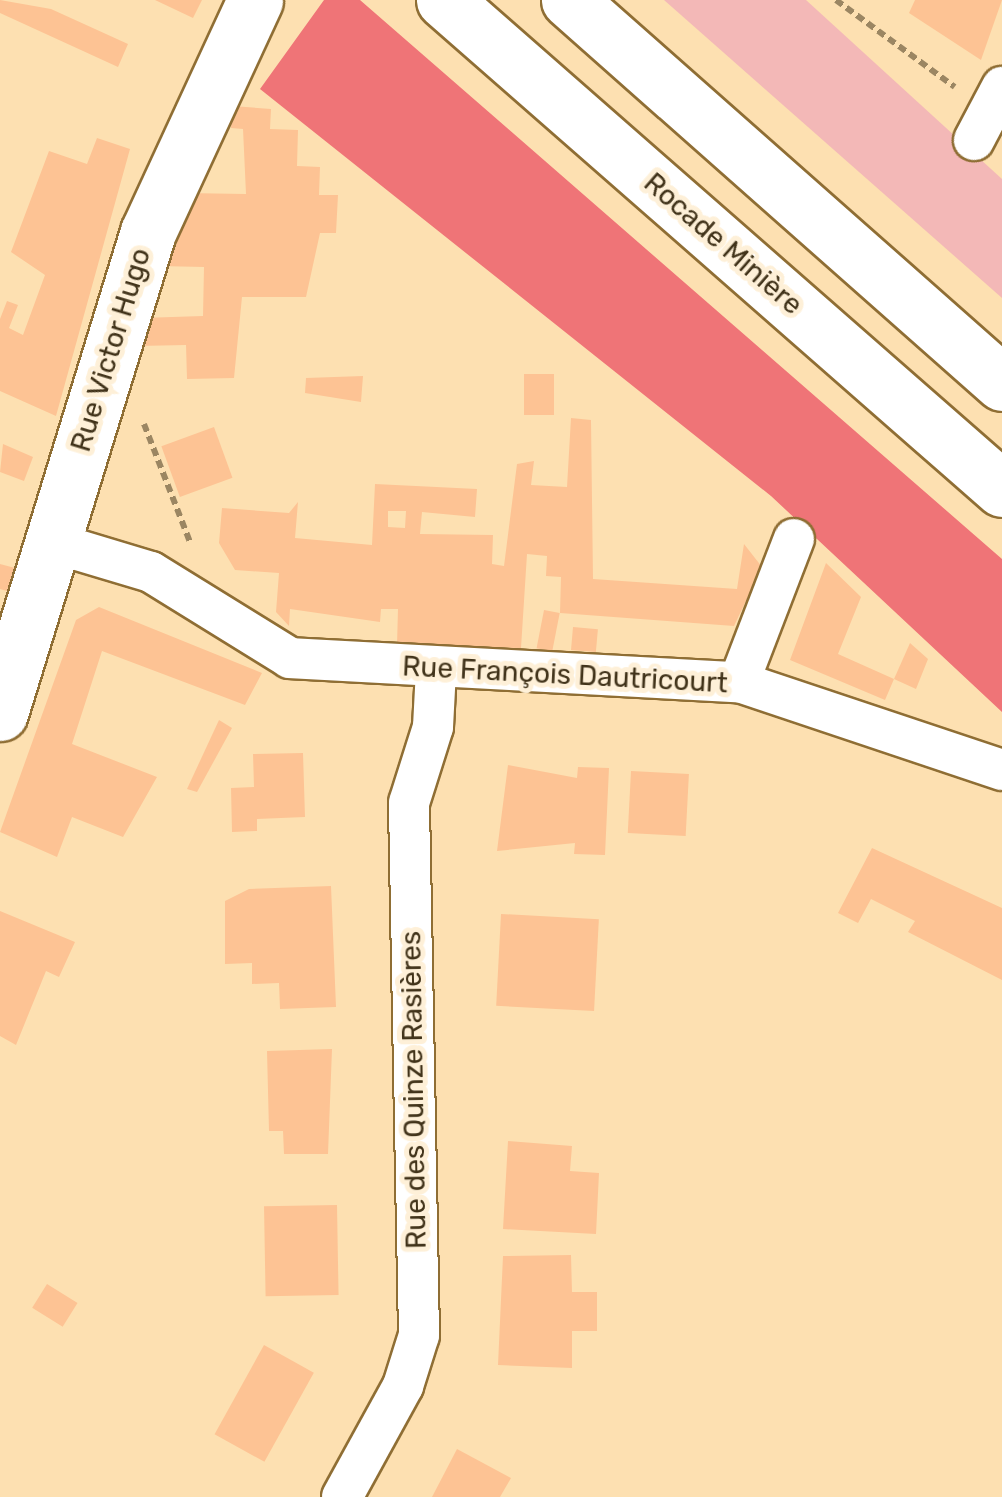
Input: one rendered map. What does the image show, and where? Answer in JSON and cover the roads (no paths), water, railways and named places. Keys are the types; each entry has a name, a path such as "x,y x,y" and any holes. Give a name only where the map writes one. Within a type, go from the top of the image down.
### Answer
{"main road":[{"name":"Rue Victor Hugo","path":"0,713 148,232 255,0"},
{"name":"Rocade Minière","path":"444,0 1002,488"},
{"path":"569,0 1002,383"}],"street":[{"path":"739,682 794,539"},
{"name":"Rue François Dautricourt","path":"51,542 151,572 290,658 436,669 739,682 994,767"},
{"name":"Rue des Quinze Rasières","path":"342,1497 404,1386 419,1335 409,804 433,727 436,669"}]}
